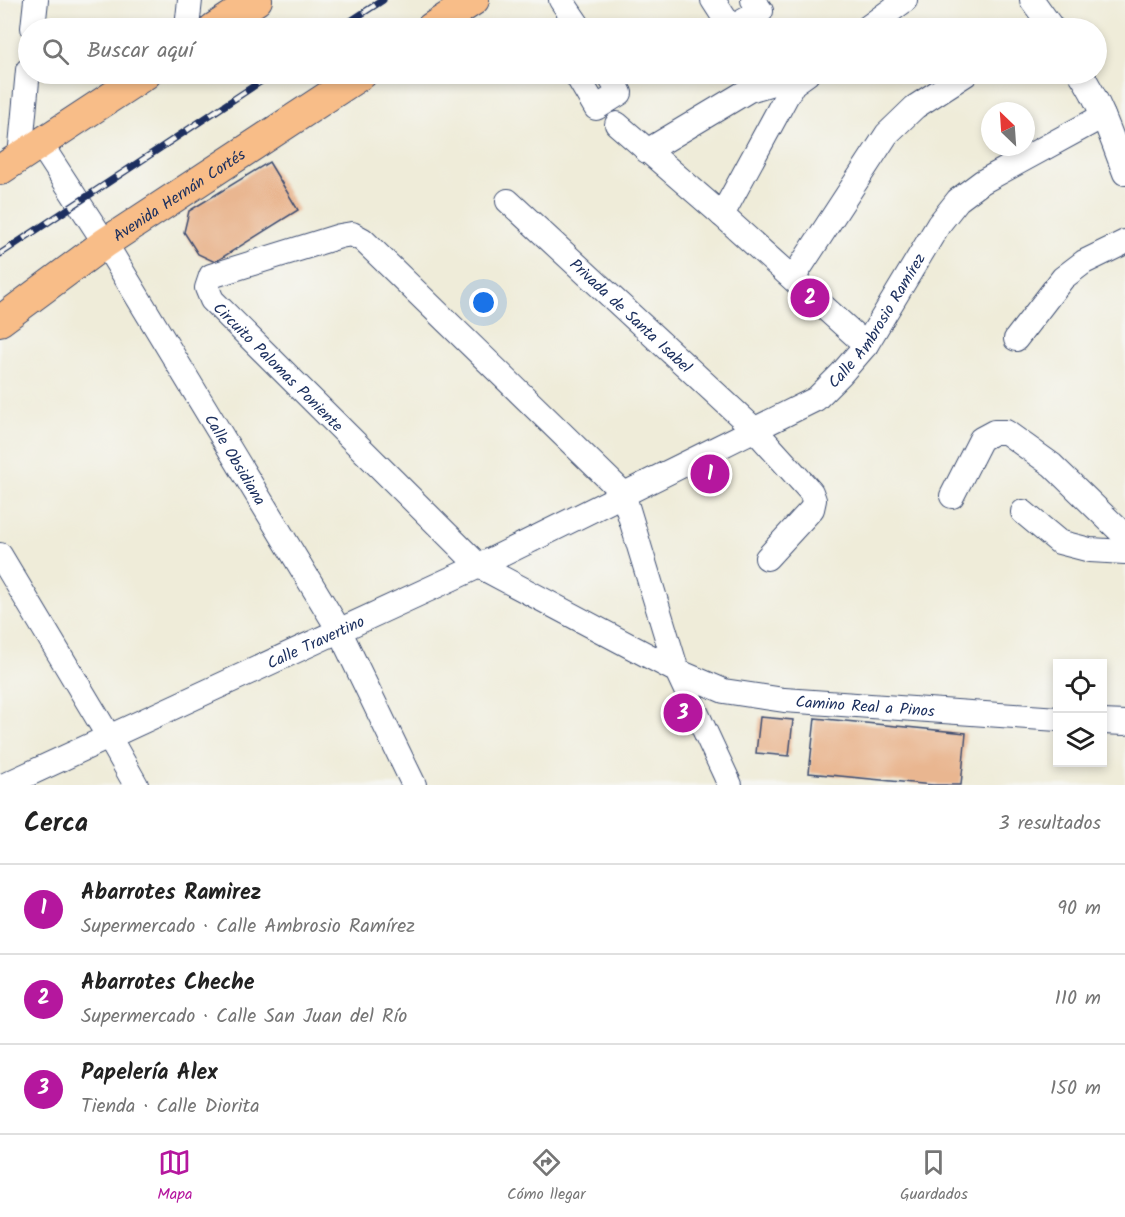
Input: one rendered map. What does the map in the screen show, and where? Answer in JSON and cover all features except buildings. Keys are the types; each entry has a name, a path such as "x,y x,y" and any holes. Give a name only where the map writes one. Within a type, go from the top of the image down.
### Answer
{"main road":[{"path":"229,18 257,0"},
{"path":"446,18 474,0"},
{"path":"20,157 131,84"},
{"name":"Avenida Hernán Cortés","path":"0,321 105,243 347,84"}],"street":[{"path":"34,18 36,0"},
{"path":"188,18 190,0"},
{"path":"713,0 725,18"},
{"path":"749,18 761,11 753,0"},
{"path":"881,18 905,0"},
{"path":"1032,0 1040,18"},
{"path":"20,157 27,84"},
{"path":"582,84 596,108 620,93 614,84"},
{"path":"647,151 749,90 770,84"},
{"path":"722,216 797,84"},
{"path":"793,278 887,134 915,107 951,84"},
{"path":"1088,84 1125,173"},
{"name":"Calle Ambrosio Ramírez","path":"623,493 816,399 866,345 939,224 958,200 982,182 1103,116"},
{"path":"617,124 866,345"},
{"name":"Calle Obsidiana","path":"20,157 105,243 339,630 414,785"},
{"name":"Privada de Santa Isabel","path":"507,201 754,429 811,492 814,500 812,509 767,558"},
{"name":"Circuito Palomas Poniente","path":"479,566 212,300 207,288 211,276 352,234 363,240 623,493"},
{"path":"1016,339 1063,278 1084,262 1125,242"},
{"path":"951,496 981,439 994,432 1006,432 1052,465 1125,536"},
{"path":"623,493 677,671 730,785"},
{"name":"Calle Travertino","path":"6,785 479,566 623,493"},
{"path":"1023,512 1059,542 1090,550 1125,552"},
{"path":"0,555 136,785"},
{"name":"Camino Real a Pinos","path":"479,566 677,671 724,691 784,700 1053,720"},
{"path":"1107,722 1125,723"}],"railway":[{"path":"355,18 383,0"},
{"path":"0,254 257,84"}],"place":[{"name":"Abarrotes Cheche","path":"810,298"},
{"name":"Abarrotes Ramirez","path":"710,474"},
{"name":"Papelería Alex","path":"683,713"}]}
